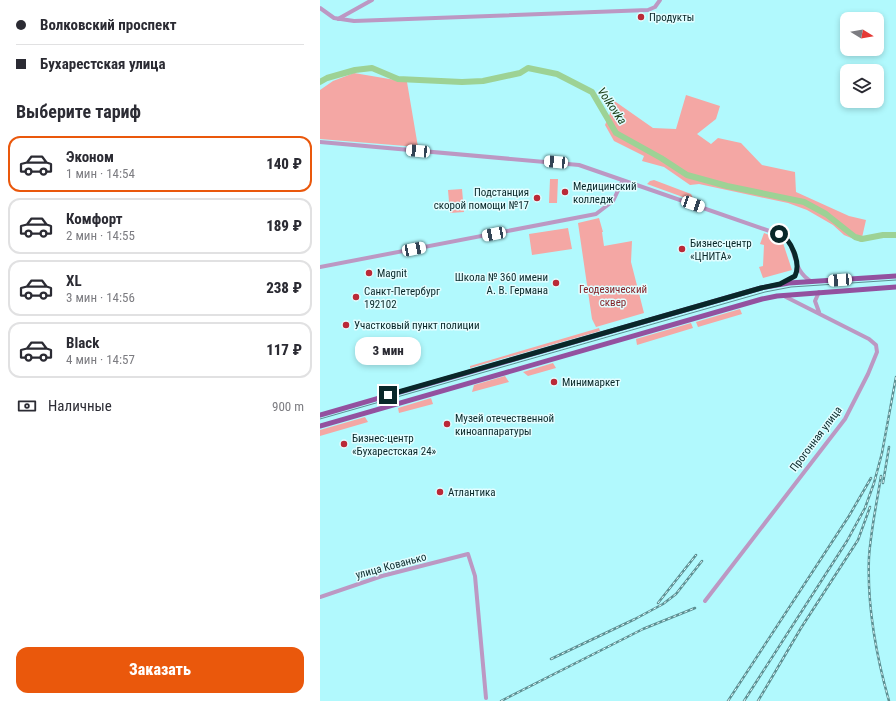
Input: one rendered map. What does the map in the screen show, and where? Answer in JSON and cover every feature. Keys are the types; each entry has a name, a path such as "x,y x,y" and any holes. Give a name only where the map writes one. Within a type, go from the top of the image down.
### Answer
{"main road":[{"path":"320,415 761,288 780,284 896,276"},
{"path":"320,426 749,303 784,296 819,292 896,287"},
{"path":"328,412 331,423"}],"street":[{"path":"338,19 372,0"},
{"path":"320,8 330,16 338,19 354,21 648,10 655,7 660,0"},
{"path":"320,142 576,164 783,236 790,243 797,268 805,278 812,282"},
{"path":"320,267 596,214 613,201 623,180"},
{"path":"780,284 795,276 797,268"},
{"path":"819,292 814,301 820,313"},
{"name":"Прогонная улица","path":"705,601 845,419 868,374 877,352 875,344 820,313 784,296"},
{"name":"улица Кованько","path":"320,597 382,576 468,554 475,576 486,698"}],"green space":[{"path":"354,73 407,82 418,147 320,139 320,90 333,81"},
{"path":"686,95 720,106 716,119 697,134 711,144 718,138 741,143 762,165 795,172 796,192 849,216 866,220 861,242 844,235 833,225 807,210 788,203 699,184 690,185 664,167 642,161 644,156 614,141 605,125 611,111 613,100 653,128 676,129"},
{"path":"550,179 558,179 557,203 549,203"},
{"path":"654,180 691,194 693,198 691,200 647,184"},
{"path":"462,189 464,212 450,213 448,190"},
{"name":"Геодезический сквер","path":"599,218 603,232 604,246 632,241 631,262 644,313 596,327 592,319 578,223"},
{"path":"568,228 572,249 532,255 529,234"},
{"path":"764,233 782,240 792,270 763,278 759,267 763,266 764,245 760,244"},
{"path":"740,309 742,314 698,327 696,322"},
{"path":"691,323 693,328 637,345 636,339"},
{"path":"599,328 600,331 470,368 470,366"},
{"path":"553,363 556,368 528,376 523,372"},
{"path":"505,376 509,382 472,392 474,385"},
{"path":"431,398 433,404 399,413 398,408"},
{"path":"365,417 368,422 320,436 320,430"}],"waterway":[{"name":"Volkovka","path":"320,82 327,78 355,70 372,68 398,79 462,82 483,81 520,73 528,68 557,74 592,92 616,133 661,158 687,175 727,186 804,202 826,214 855,237 862,239 883,235 896,235"}],"tram line":[{"path":"320,419 765,292 791,287 896,280"}],"railway":[{"path":"744,701 847,541 865,508 874,483 882,453 896,377"},
{"path":"883,483 889,447"},
{"path":"881,476 871,536 869,557 869,593 876,648 889,701"},
{"path":"728,701 849,516 871,478"},
{"path":"758,701 801,628 858,540 870,507"},
{"path":"658,603 696,555"},
{"path":"551,659 663,604 676,594 702,561"},
{"path":"501,701 643,629 695,608"}],"place":[{"name":"Продукты","path":"641,17"},
{"name":"Медицинский колледж","path":"565,192"},
{"name":"Подстанция скорой помощи №17","path":"537,198"},
{"name":"Бизнес-центр «ЦНИТА»","path":"682,249"},
{"name":"Magnit","path":"369,273"},
{"name":"Школа № 360 имени А. В. Германа","path":"556,283"},
{"name":"Санкт-Петербург 192102","path":"356,297"},
{"name":"Участковый пункт полиции","path":"346,325"},
{"name":"Минимаркет","path":"554,382"},
{"name":"Музей отечественной киноаппаратуры","path":"447,424"},
{"name":"Бизнес-центр «Бухарестская 24»","path":"344,444"},
{"name":"Атлантика","path":"440,492"}],"route":[{"path":"388,395 761,288 780,284 793,278 797,268 788,240 779,234"}]}
